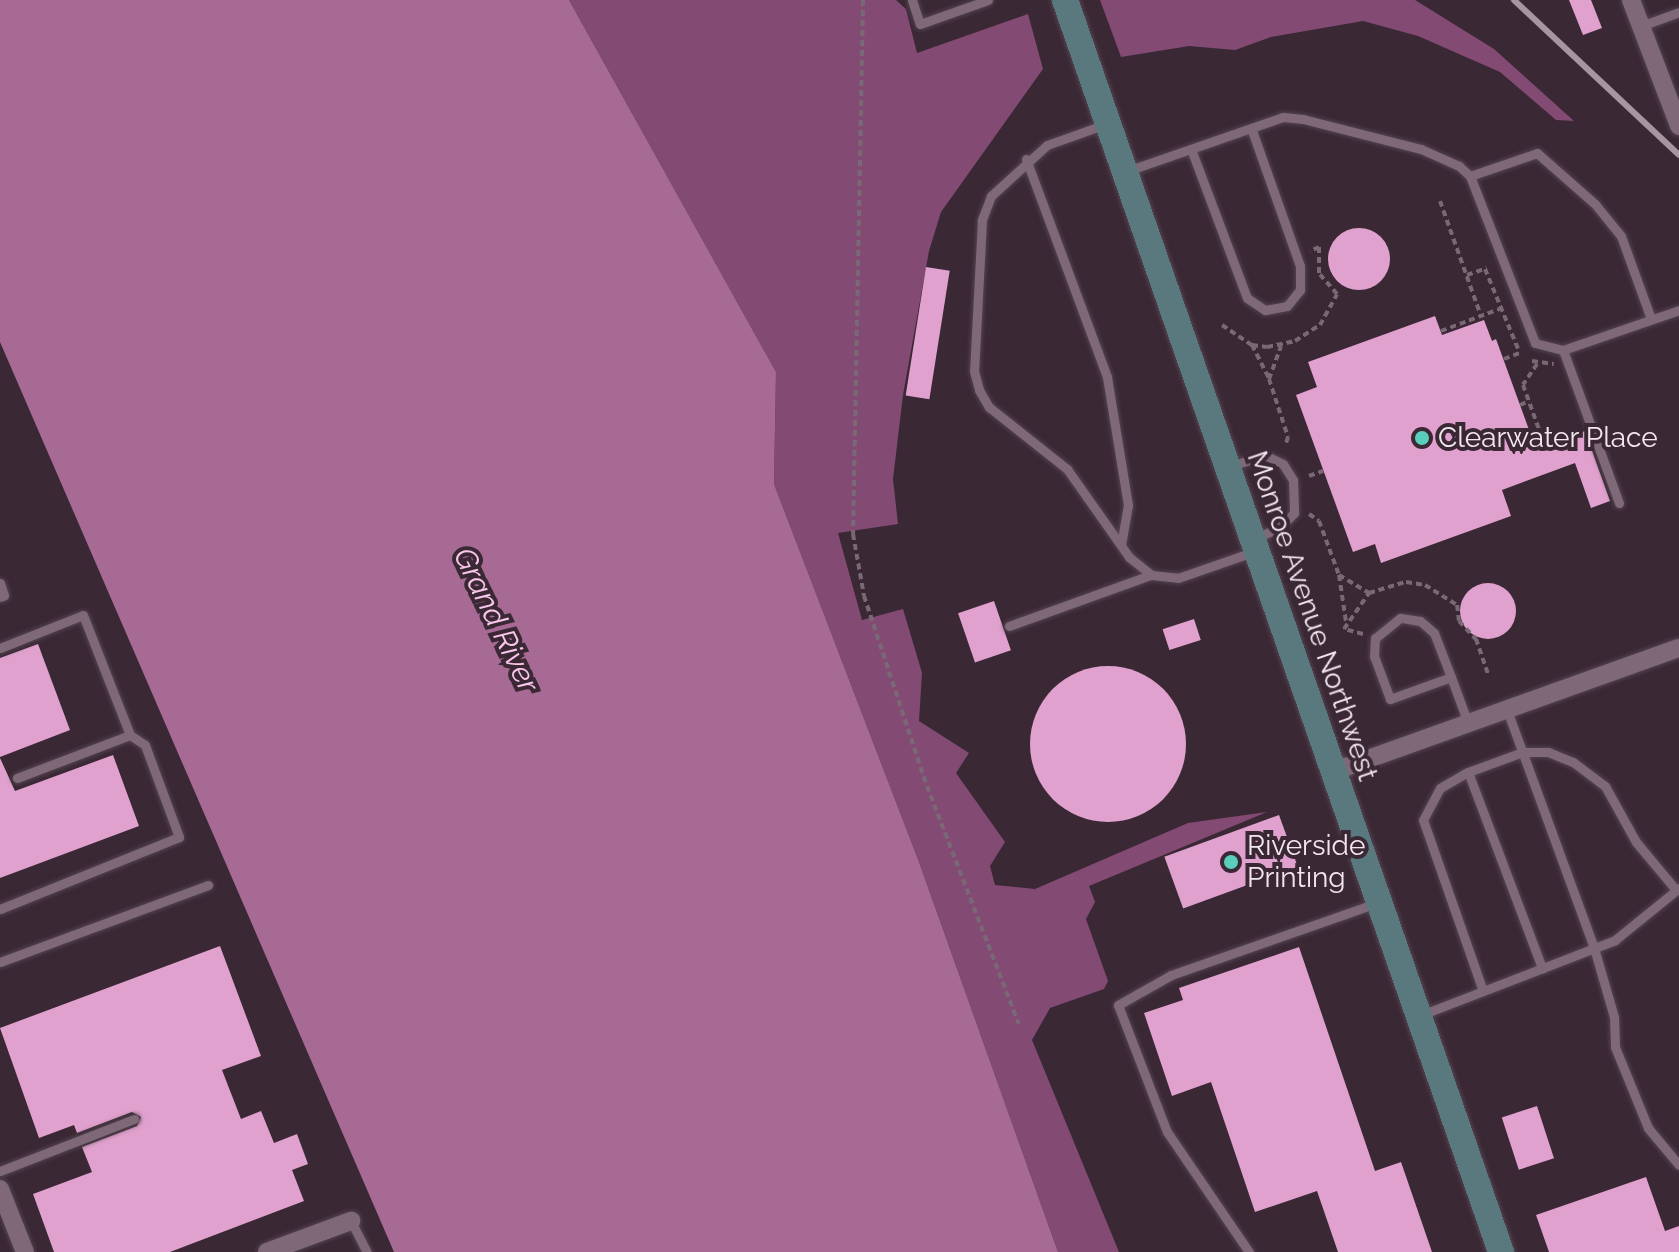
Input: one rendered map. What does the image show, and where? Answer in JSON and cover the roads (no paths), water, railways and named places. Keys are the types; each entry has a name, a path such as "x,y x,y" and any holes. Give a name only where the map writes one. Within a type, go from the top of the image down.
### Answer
{"main road":[{"name":"Monroe Avenue Northwest","path":"1065,0 1501,1252"}],"street":[{"path":"1631,0 1679,126"},
{"path":"1332,772 1679,648"},
{"path":"0,1189 25,1252"},
{"path":"267,1252 351,1221"}],"lane":[{"path":"912,0 920,24 988,0"},
{"path":"1641,26 1679,12"},
{"path":"1124,172 1283,117 1303,119 1434,153 1470,176 1528,337 1563,350 1679,310"},
{"path":"1108,124 1047,145 1026,159 991,196 982,220 974,371 979,390 989,407 1067,469 1121,544 1151,575"},
{"path":"1191,149 1247,298 1265,310 1287,306 1300,290 1300,266 1251,128"},
{"path":"1470,176 1537,153 1595,204 1621,236 1651,319"},
{"path":"1026,159 1107,377 1128,505 1121,544"},
{"path":"1563,350 1619,503"},
{"path":"1009,626 1151,575 1178,578 1254,545 1288,522 1296,501 1293,480 1283,464 1265,455 1227,467"},
{"path":"0,583 4,595 0,597"},
{"path":"0,648 83,615 130,735 145,745 179,837 0,909"},
{"path":"1451,677 1390,699 1374,656 1375,638 1400,618 1420,621 1434,633 1451,677 1468,723"},
{"path":"1507,710 1594,948 1614,1017 1615,1047 1648,1128 1679,1165"},
{"path":"17,778 130,735"},
{"path":"1418,1017 1594,948 1625,933 1678,889 1636,842 1605,786 1573,762 1548,752 1523,752 1468,772 1440,788 1423,820 1483,991"},
{"path":"1468,772 1542,968"},
{"path":"0,962 208,885"},
{"path":"1249,1252 1167,1132 1118,1005 1171,975 1378,903"},
{"path":"0,1171 134,1119"},
{"path":"351,1221 367,1252"}],"water":[{"name":"Grand River","path":"0,0 569,0 776,372 774,484 919,862 1058,1252 394,1252 0,342"}],"railway":[{"path":"1514,0 1679,155"}],"place":[{"name":"Clearwater Place","path":"1422,438"},
{"name":"Riverside Printing","path":"1231,862"}]}
